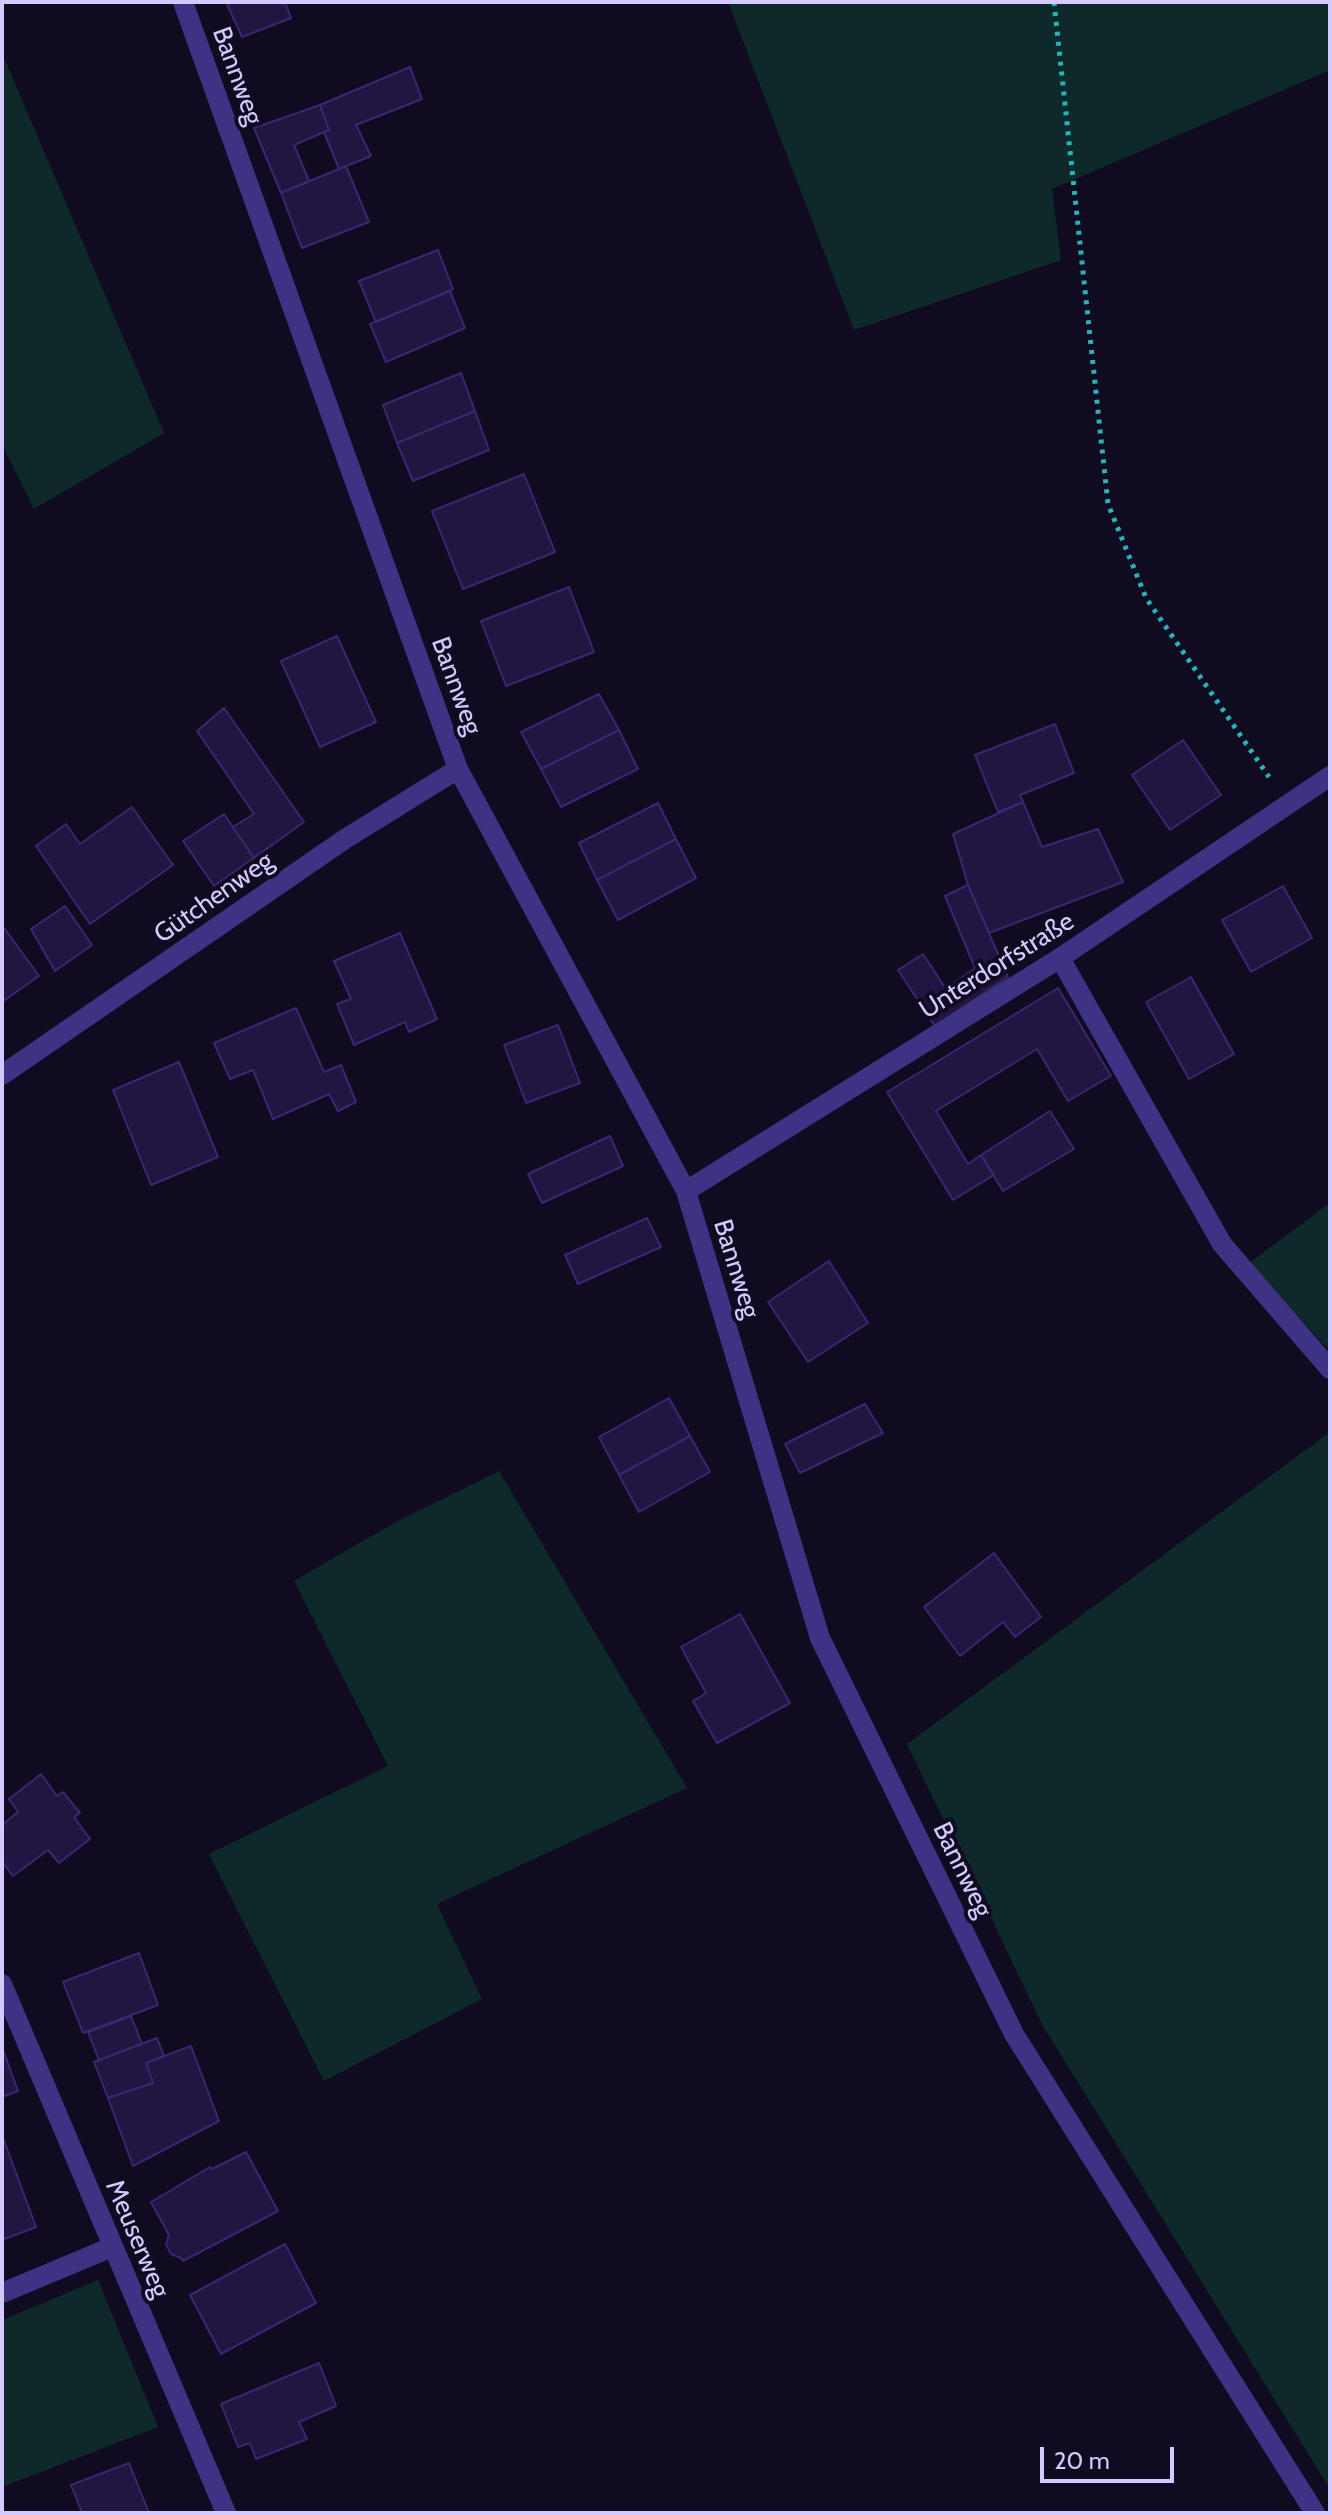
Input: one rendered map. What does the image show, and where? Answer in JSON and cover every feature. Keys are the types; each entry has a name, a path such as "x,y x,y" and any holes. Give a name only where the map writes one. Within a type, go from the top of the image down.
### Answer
{"street":[{"name":"Bannweg","path":"183,2 458,769 686,1191 820,1638 1014,2034 1315,2513"},
{"name":"Gütchenweg","path":"2,1075 345,839 458,769"},
{"name":"Unterdorfstraße","path":"686,1191 1060,958 1330,776"},
{"path":"1060,958 1222,1244 1330,1369"},
{"name":"Meuserweg","path":"2,1984 226,2513"},
{"path":"2,2293 112,2247"}],"path":[{"path":"1054,2 1108,504 1146,598 1287,803"}],"green space":[{"path":"728,2 1330,2 1330,70 1052,189 1061,260 854,330"},
{"path":"2,53 164,433 34,509 2,445"},
{"path":"1330,1203 1330,1351 1249,1263"},
{"path":"1330,1432 1330,2489 1043,2026 907,1744"},
{"path":"499,1471 687,1788 437,1904 482,1999 324,2081 209,1854 388,1766 294,1581 394,1523"},
{"path":"98,2280 158,2427 2,2487 2,2320"}],"building":[{"path":"226,2 285,2 291,18 242,37"},
{"path":"410,67 422,99 356,125 371,156 339,169 324,132 329,130 320,105"},
{"path":"320,105 329,130 294,145 309,181 281,193 254,128"},
{"path":"346,166 369,222 302,248 281,193"},
{"path":"438,250 453,289 376,322 359,281"},
{"path":"450,291 465,328 386,362 370,324"},
{"path":"461,373 475,411 397,443 383,405"},
{"path":"475,411 489,450 413,481 397,443"},
{"path":"524,474 555,552 463,589 432,511"},
{"path":"569,587 594,652 506,686 481,621"},
{"path":"337,636 376,722 320,747 281,661"},
{"path":"599,694 619,730 541,769 521,732"},
{"path":"224,708 304,822 254,858 233,827 254,814 197,731"},
{"path":"1055,724 1074,773 1020,795 1023,802 998,812 975,755"},
{"path":"619,730 638,769 561,807 541,769"},
{"path":"1183,740 1221,795 1170,830 1132,775"},
{"path":"1023,802 1042,847 1098,829 1123,882 989,933 968,885 953,834"},
{"path":"658,803 676,839 597,880 579,843"},
{"path":"132,807 173,865 90,924 36,846 66,824 80,844"},
{"path":"224,814 254,858 214,886 183,841"},
{"path":"676,839 696,878 618,920 597,880"},
{"path":"968,885 1008,977 935,1026 898,970 923,954 946,989 975,968 945,896"},
{"path":"1283,886 1312,938 1251,972 1222,920"},
{"path":"65,906 92,945 55,971 31,929"},
{"path":"2,925 39,976 2,1002"},
{"path":"400,933 437,1019 409,1032 405,1022 354,1045 337,1004 351,999 334,961"},
{"path":"1191,977 1234,1054 1189,1079 1146,1002"},
{"path":"1058,988 1111,1076 1068,1101 1037,1049 936,1111 968,1164 981,1155 994,1175 953,1200 887,1092"},
{"path":"296,1008 324,1072 341,1065 356,1102 338,1111 329,1094 273,1119 253,1070 230,1079 214,1043"},
{"path":"558,1025 580,1083 526,1103 504,1045"},
{"path":"179,1062 218,1157 151,1185 113,1090"},
{"path":"1050,1111 1074,1149 1003,1191 981,1155"},
{"path":"610,1136 623,1166 542,1203 528,1174"},
{"path":"647,1218 661,1247 578,1284 565,1255"},
{"path":"829,1261 868,1323 808,1362 768,1302"},
{"path":"669,1398 690,1436 619,1475 599,1437"},
{"path":"865,1404 883,1433 800,1473 785,1444"},
{"path":"690,1436 710,1472 639,1512 619,1475"},
{"path":"994,1553 1041,1617 1015,1637 1003,1622 960,1656 924,1607"},
{"path":"740,1614 790,1703 717,1743 693,1701 706,1693 681,1647"},
{"path":"41,1774 57,1796 63,1792 80,1813 74,1817 90,1839 59,1863 48,1850 13,1876 2,1862 2,1825 18,1812 9,1799"},
{"path":"139,1953 158,2005 83,2033 63,1982"},
{"path":"131,2016 142,2044 99,2060 88,2032"},
{"path":"157,2038 164,2056 146,2063 153,2083 108,2098 94,2062"},
{"path":"191,2046 219,2121 133,2166 108,2098 153,2083 146,2063"},
{"path":"2,2047 18,2091 2,2097"},
{"path":"2,2135 36,2227 2,2240"},
{"path":"246,2152 278,2211 183,2261 171,2254 166,2244 169,2235 151,2202 210,2167 212,2169"},
{"path":"285,2244 316,2303 221,2354 190,2295"},
{"path":"319,2363 336,2406 299,2422 307,2439 256,2459 250,2443 238,2447 221,2404"},
{"path":"129,2463 149,2513 82,2513 71,2485"}]}
